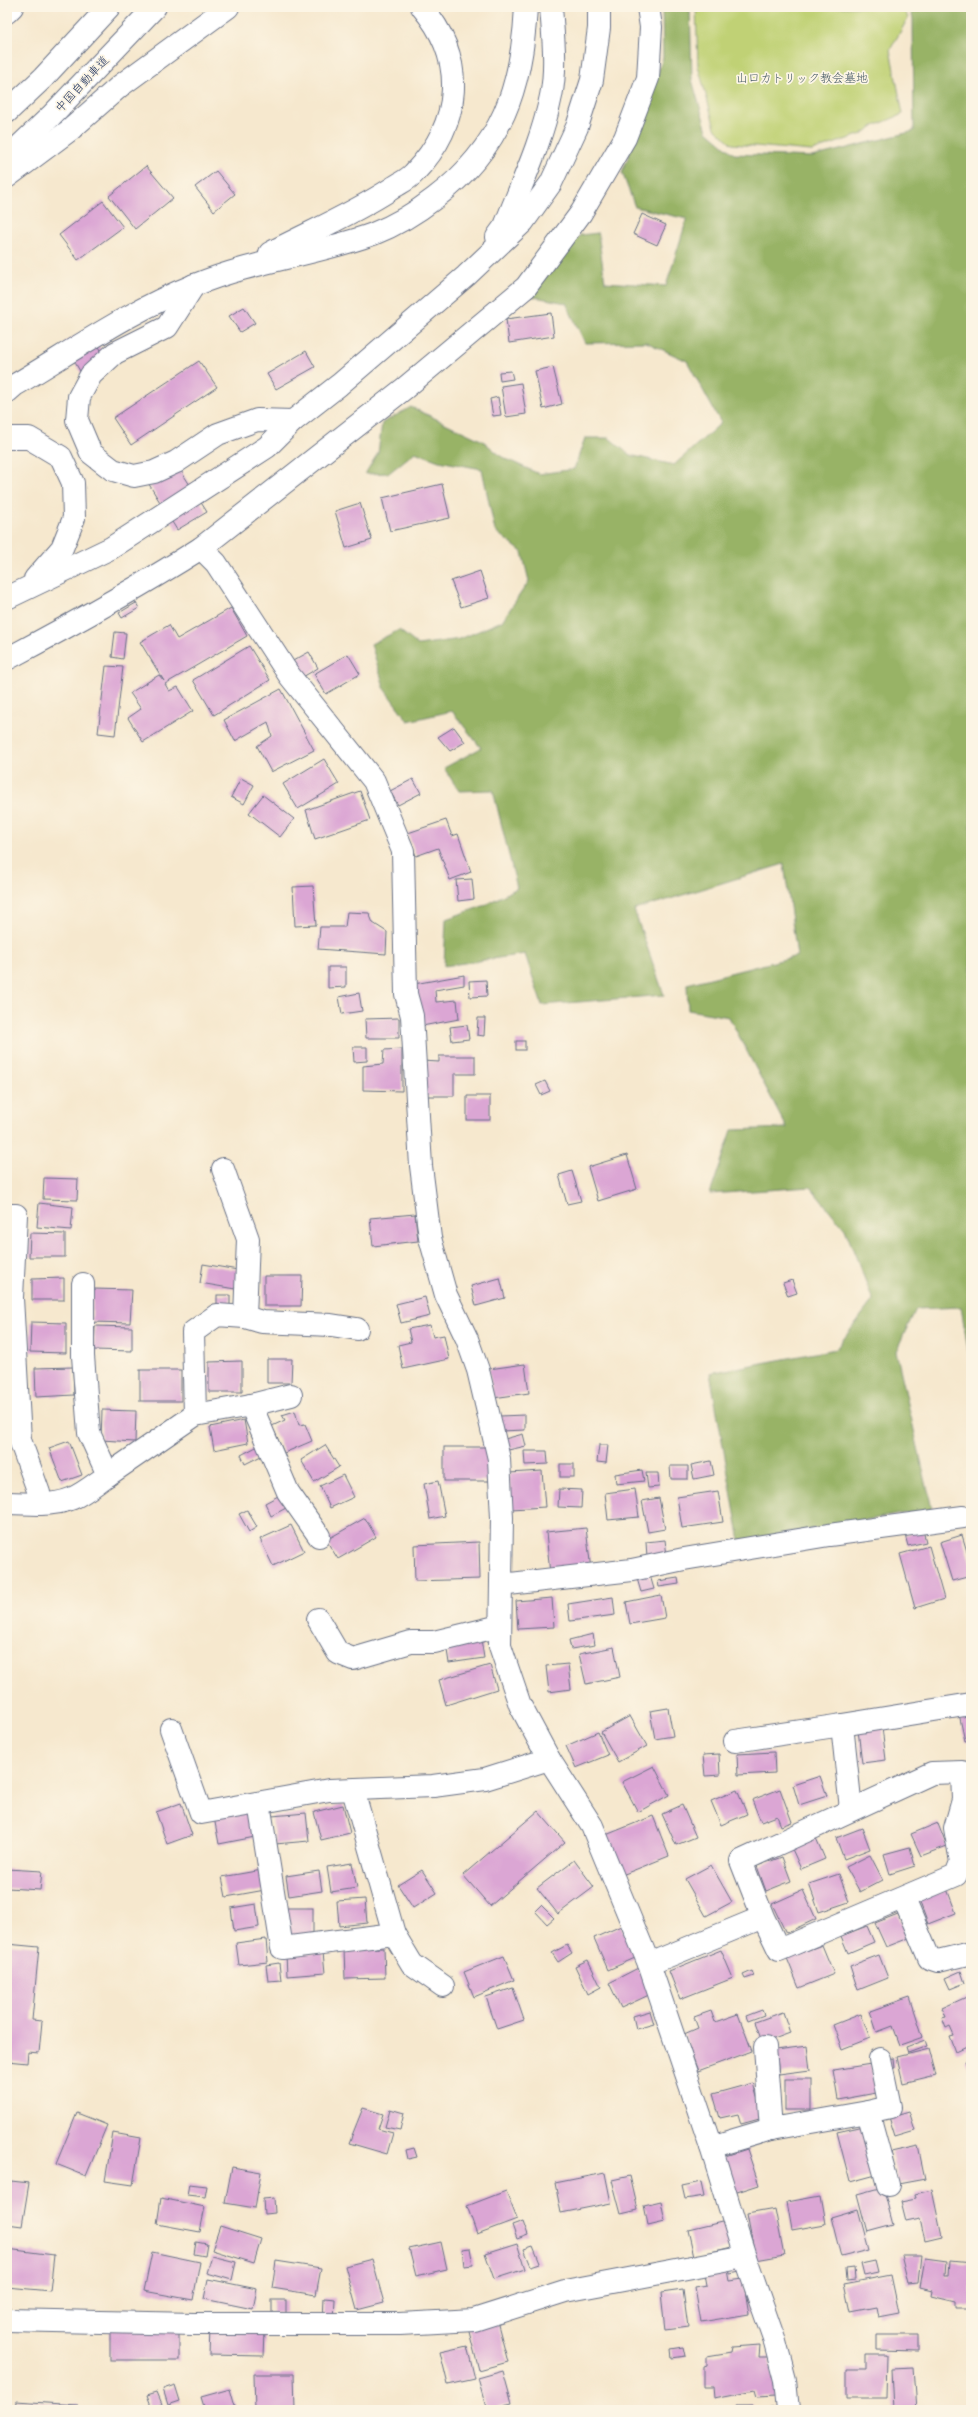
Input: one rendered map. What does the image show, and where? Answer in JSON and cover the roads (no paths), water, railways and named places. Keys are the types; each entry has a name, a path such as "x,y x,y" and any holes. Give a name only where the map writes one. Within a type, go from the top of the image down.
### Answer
{"main road":[{"path":"7,12 12,7"},
{"path":"43,78 97,7"},
{"path":"7,112 43,78 109,7"},
{"name":"中国自動車道","path":"7,158 51,116 155,7"},
{"path":"7,177 70,130 120,86 228,7"},
{"path":"7,392 15,385 142,309 194,285 243,267 372,201 413,174 441,138 454,99 451,58 437,25 422,7"},
{"path":"243,267 324,248 374,233 416,213 453,184 478,159 496,130 511,99 524,45 526,7"},
{"path":"466,276 505,226 538,142 551,95 553,49 551,7"},
{"path":"16,593 117,544 267,447 293,421 339,385 466,276 522,222 551,182 577,127 592,80 600,28 599,7"},
{"path":"7,659 128,592 201,548 405,388 526,287 581,213 625,138 648,78 651,27 648,7"},
{"path":"194,285 167,327 115,353 91,375 79,397 77,420 91,453 113,470 134,476 154,472 176,462 218,434 257,420 293,421"},
{"path":"7,438 29,438 61,457 73,483 74,518 62,548 16,593"},
{"path":"201,548 216,563 289,675 374,781 403,851 406,994 412,1016 421,1166 430,1238 446,1295 467,1339 478,1370 499,1459 502,1518 500,1646 520,1705 549,1759 592,1826 649,1964 711,2147 745,2257 775,2342 785,2380 788,2410"},
{"path":"223,1169 248,1239 245,1317"},
{"path":"7,1215 16,1216 12,1298 20,1440 39,1493 40,1504"},
{"path":"83,1284 83,1356 88,1433 108,1475"},
{"path":"195,1415 193,1332 217,1315 245,1317 262,1322 331,1325 357,1330"},
{"path":"7,1503 59,1504 74,1498 195,1415 290,1395"},
{"path":"251,1404 288,1492 319,1536"},
{"path":"501,1585 632,1570 684,1559 821,1537 963,1517"},
{"path":"318,1619 338,1653 354,1659 411,1642 434,1642 500,1626"},
{"path":"735,1741 971,1704"},
{"path":"842,1725 851,1809"},
{"path":"171,1729 201,1814 329,1790 433,1786 485,1779 549,1759"},
{"path":"932,1772 962,1772 963,1800 955,1828 961,1862 956,1874 904,1899 779,1950 763,1917 741,1861 851,1809 932,1772"},
{"path":"353,1790 394,1934 412,1964 443,1986"},
{"path":"259,1803 282,1948 394,1934"},
{"path":"904,1899 929,1958 938,1961 971,1953"},
{"path":"649,1964 763,1917"},
{"path":"765,2047 771,2128"},
{"path":"711,2147 771,2128 890,2107 880,2059"},
{"path":"868,2112 888,2185"},
{"path":"7,2320 194,2324 384,2324 474,2320 566,2291 745,2257"}],"park label":[{"name":"山口カトリック教会墓地","path":"802,78"}]}
